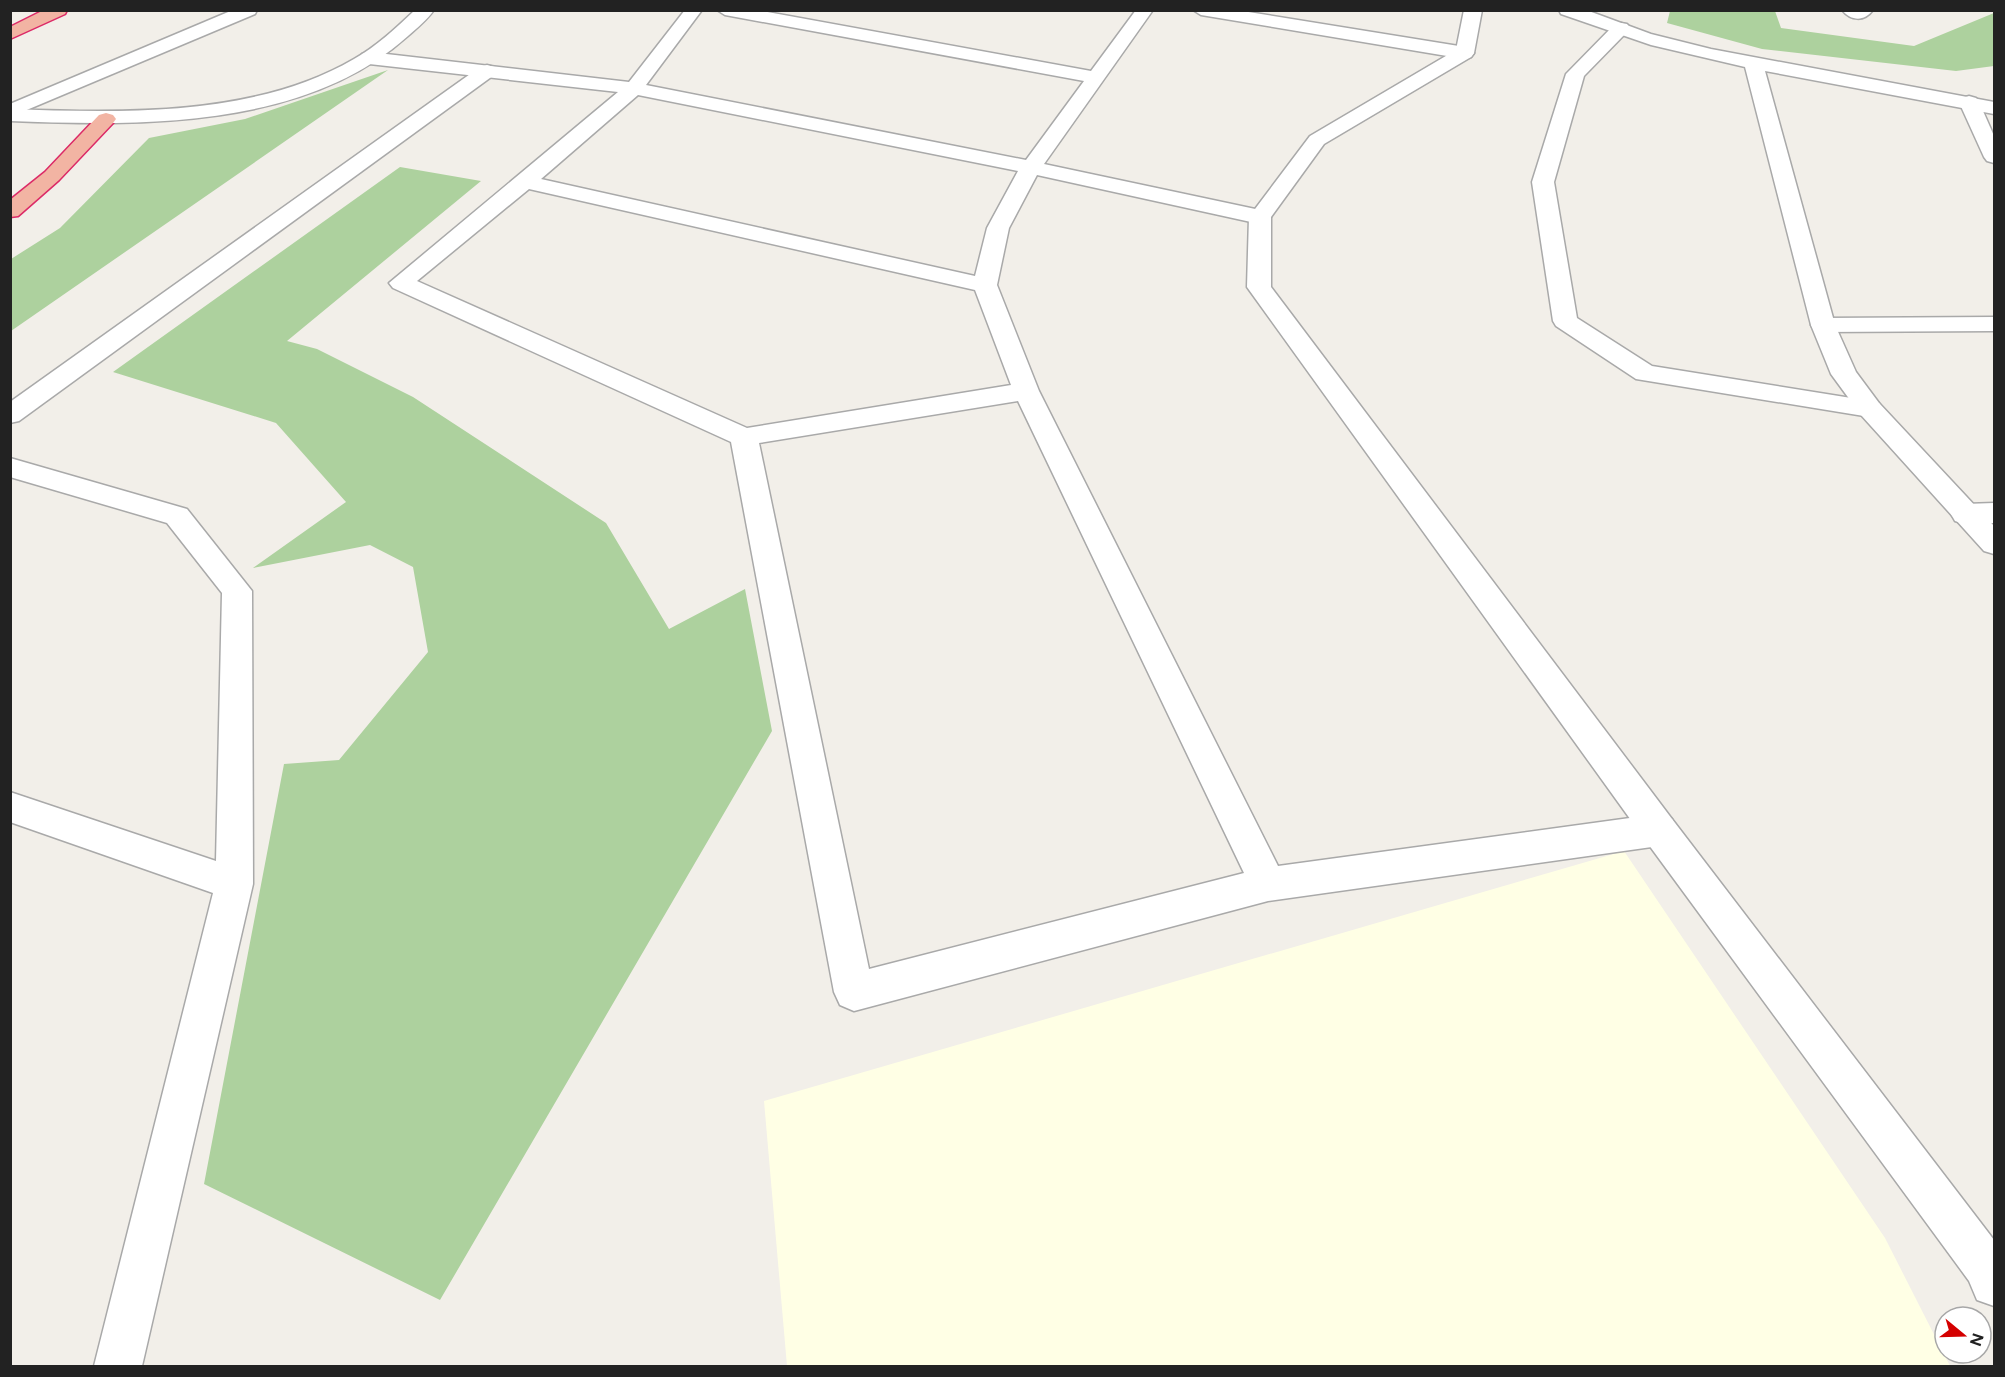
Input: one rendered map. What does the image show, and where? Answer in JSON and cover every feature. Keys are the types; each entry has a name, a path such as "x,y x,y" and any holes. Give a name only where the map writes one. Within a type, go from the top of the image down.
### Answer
{"highway":[{"path":"10,34 59,10"},
{"path":"10,189 106,118"},
{"path":"10,211 52,176 106,118"}],"street":[{"path":"10,113 249,10"},
{"path":"10,113 106,118 182,115 277,97 323,80 369,58 426,10"},
{"path":"694,10 634,88 525,182 401,283 744,437 1026,391"},
{"path":"725,10 1097,78"},
{"path":"1145,10 1030,167 998,228 986,285 1026,391 1269,884"},
{"path":"1201,10 1465,53"},
{"path":"1473,10 1465,53 1317,140 1260,217 1259,287 1659,830 1971,1246 1995,1283"},
{"path":"1567,10 1668,45 1995,108"},
{"path":"1850,10 1860,14 1865,10"},
{"path":"1621,28 1575,74 1543,182 1565,321 1646,373 1870,410"},
{"path":"369,58 634,88 1030,167 1260,217"},
{"path":"1753,63 1822,325 1844,374 1870,410 1995,544"},
{"path":"10,415 487,71"},
{"path":"1969,102 1995,157"},
{"path":"525,182 986,285"},
{"path":"1822,325 1995,324"},
{"path":"744,437 854,992 1269,884 1659,830"},
{"path":"10,467 177,516 237,591 234,884 118,1366"},
{"path":"1965,514 1995,513"},
{"path":"10,807 234,884"}],"shaded area":[{"path":"1624,851 1885,1238 1933,1333 1933,1365 1950,1366 787,1366 764,1101"}],"green space":[{"path":"1670,11 1775,11 1781,28 1914,46 1994,13 1994,66 1956,71 1762,49 1667,23"},
{"path":"388,70 11,331 11,259 60,228 149,138 245,119"},
{"path":"400,167 481,181 287,341 317,349 413,397 606,523 669,629 745,589 772,731 440,1300 204,1184 284,764 339,760 428,652 413,567 370,545 253,568 346,502 276,423 113,372"}]}
